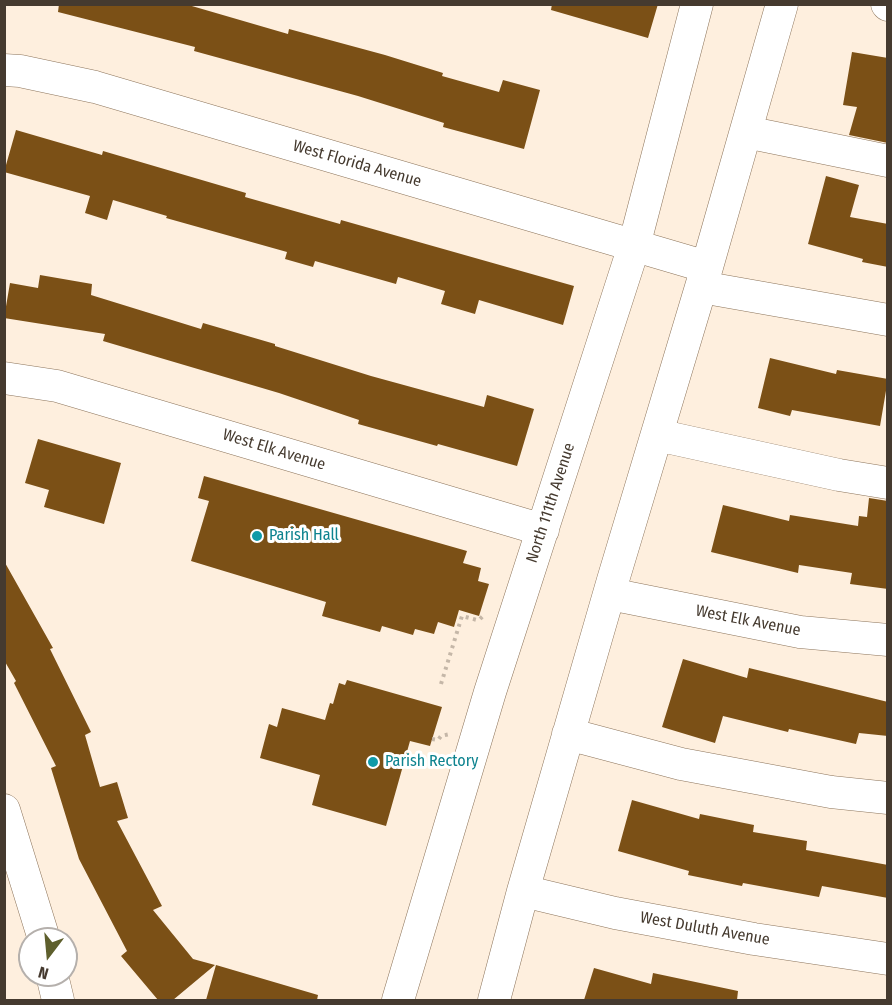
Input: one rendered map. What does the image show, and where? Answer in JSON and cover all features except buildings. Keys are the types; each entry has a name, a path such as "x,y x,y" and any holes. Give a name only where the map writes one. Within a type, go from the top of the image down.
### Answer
{"street":[{"name":"North 111th Avenue","path":"398,1000 490,692 634,246 697,4"},
{"path":"494,1000 568,735 704,277 782,4"},
{"name":"West Florida Avenue","path":"4,70 20,71 95,87 634,246 704,277 888,320"},
{"path":"746,132 888,161"},
{"name":"West Elk Avenue","path":"4,378 57,386 543,530"},
{"path":"657,435 839,475 888,483"},
{"name":"West Elk Avenue","path":"610,594 800,632 888,640"},
{"path":"568,735 681,764 831,792 888,798"},
{"path":"4,810 41,927"},
{"name":"West Duluth Avenue","path":"523,891 615,913 743,937 888,959"}],"path":[{"path":"441,684 460,615 480,619 486,612 491,611"}],"place":[{"name":"Parish Hall","path":"257,536"},
{"name":"Parish Rectory","path":"373,762"}]}
